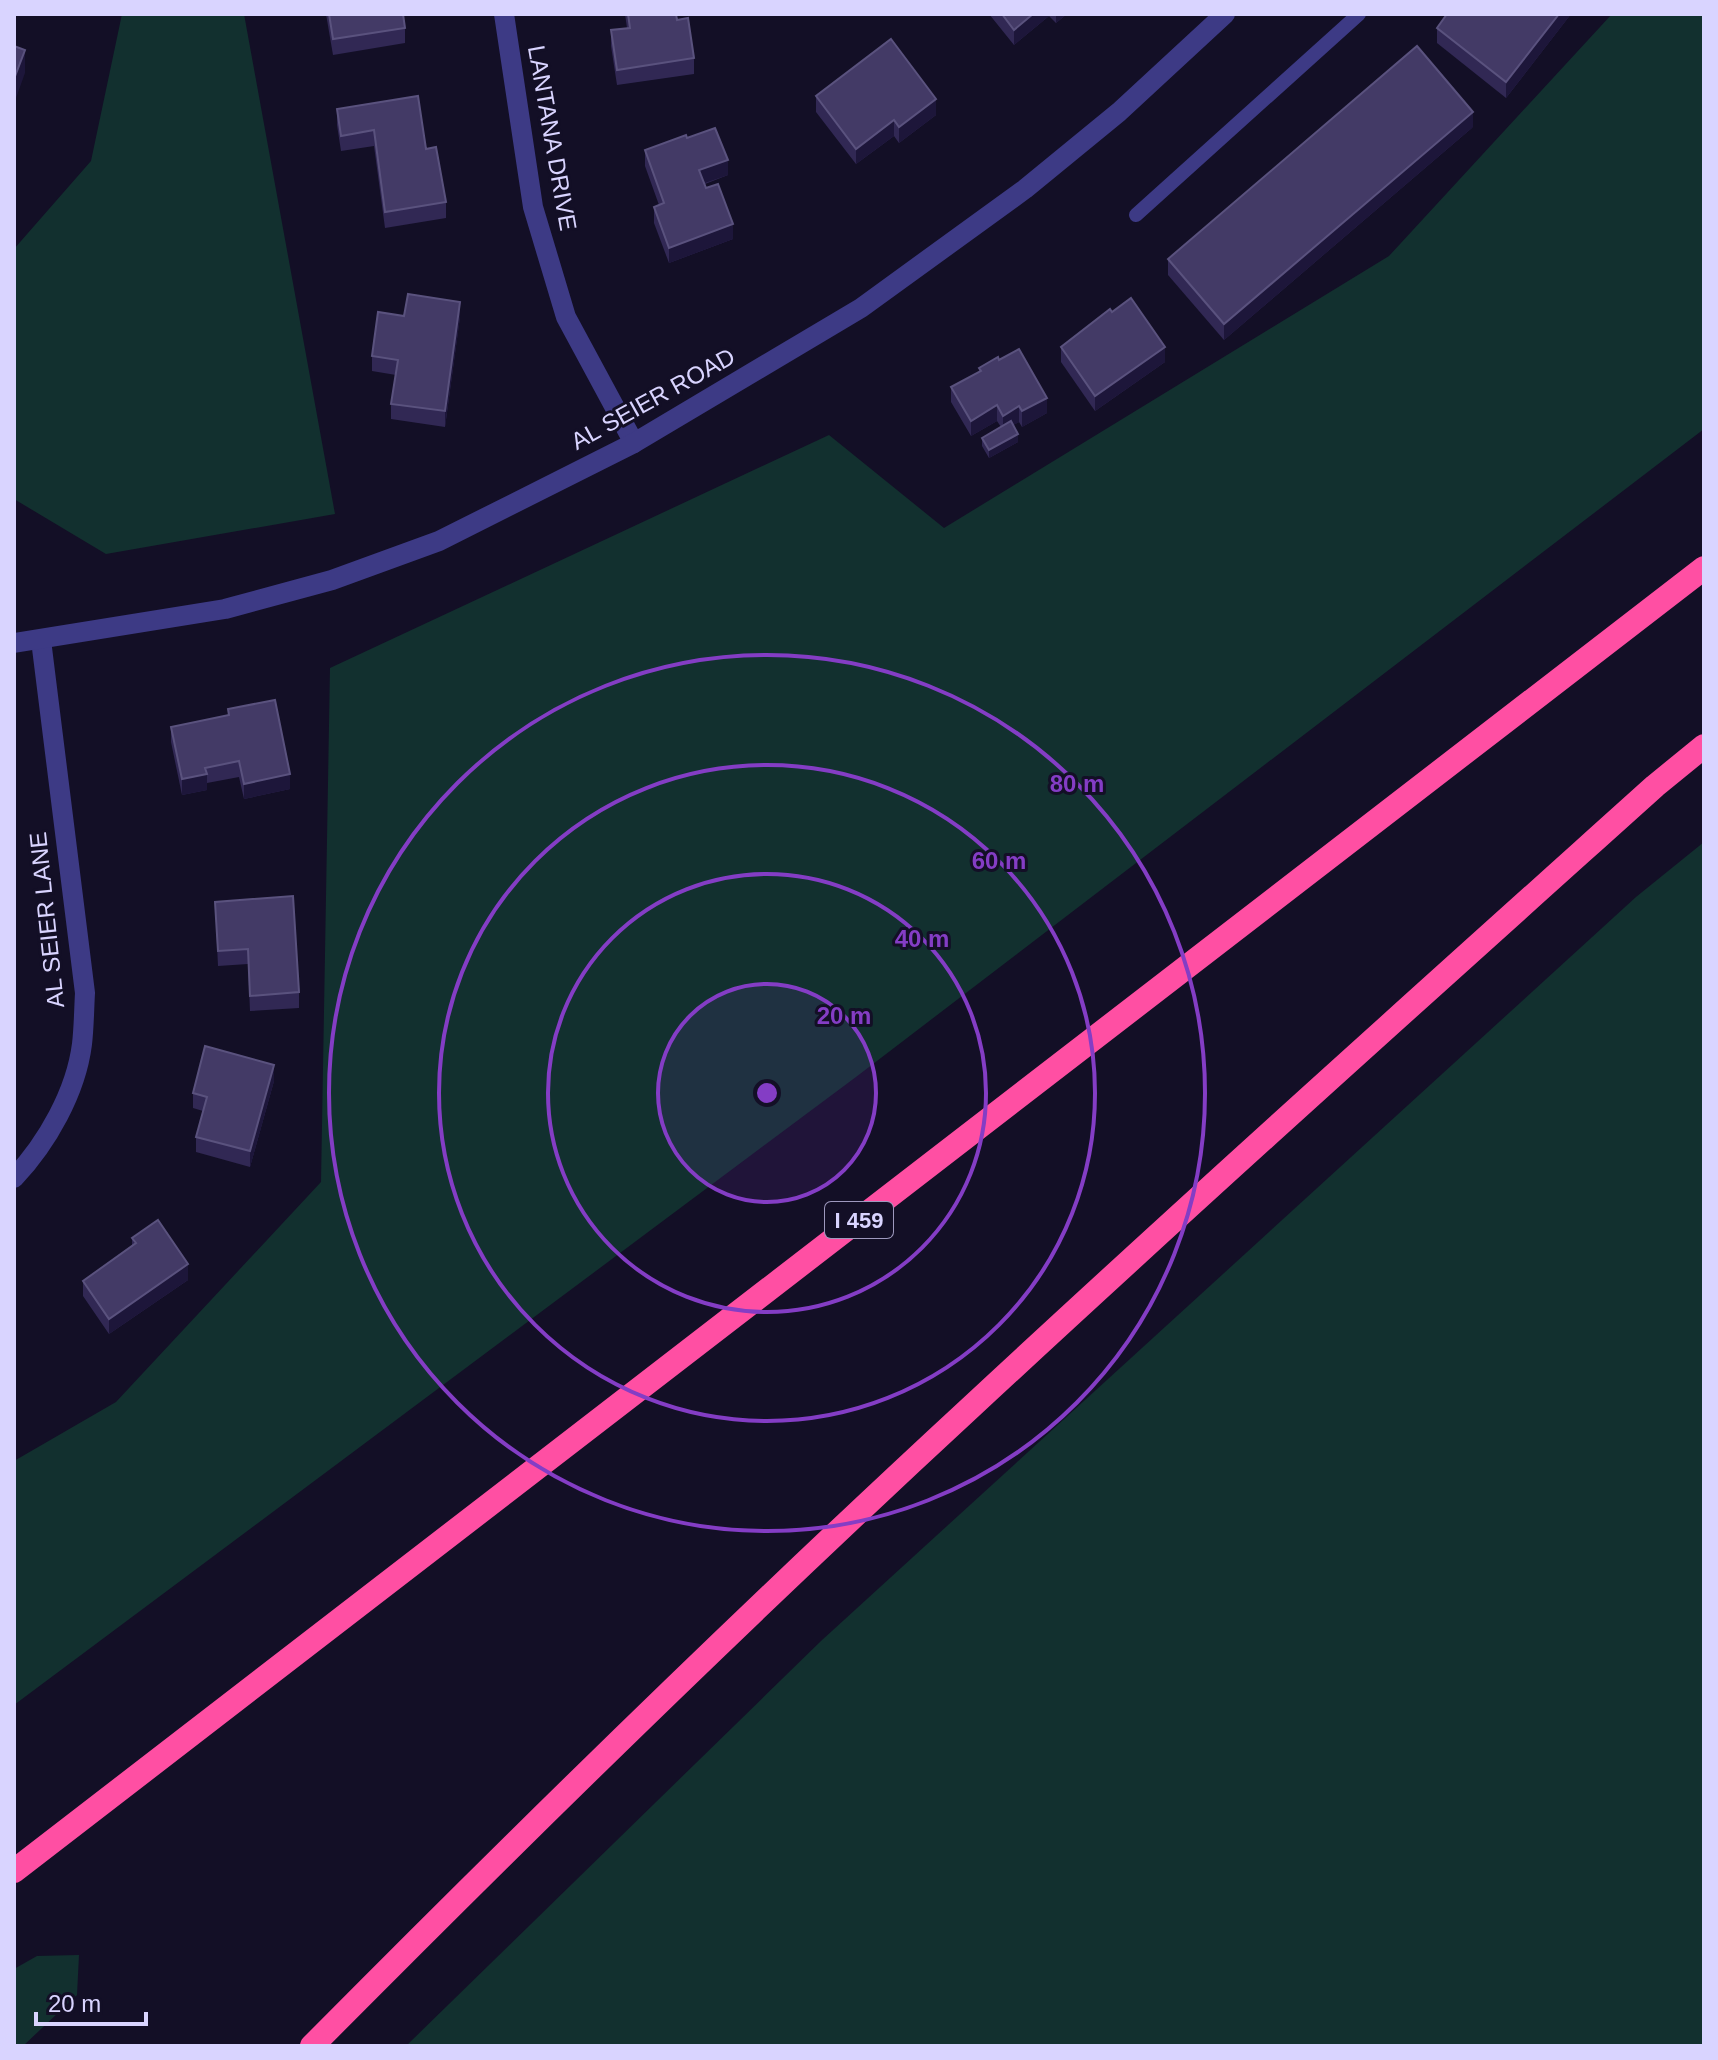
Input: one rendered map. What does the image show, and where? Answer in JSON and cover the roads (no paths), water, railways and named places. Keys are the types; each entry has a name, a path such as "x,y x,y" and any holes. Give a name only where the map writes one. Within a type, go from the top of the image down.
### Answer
{"highway":[{"name":"I 459","path":"14,1871 1704,568"},
{"path":"312,2046 523,1834 967,1410 1655,786 1704,746"}],"street":[{"name":"LANTANA DRIVE","path":"504,14 533,207 566,317 634,443"},
{"name":"AL SEIER ROAD","path":"14,643 225,609 332,580 439,541 634,443 861,308 1025,189 1119,112 1225,14"},
{"name":"AL SEIER LANE","path":"14,1178 47,1135 69,1092 82,1046 85,993 41,640"}],"lane":[{"path":"1136,215 1359,14"}]}
